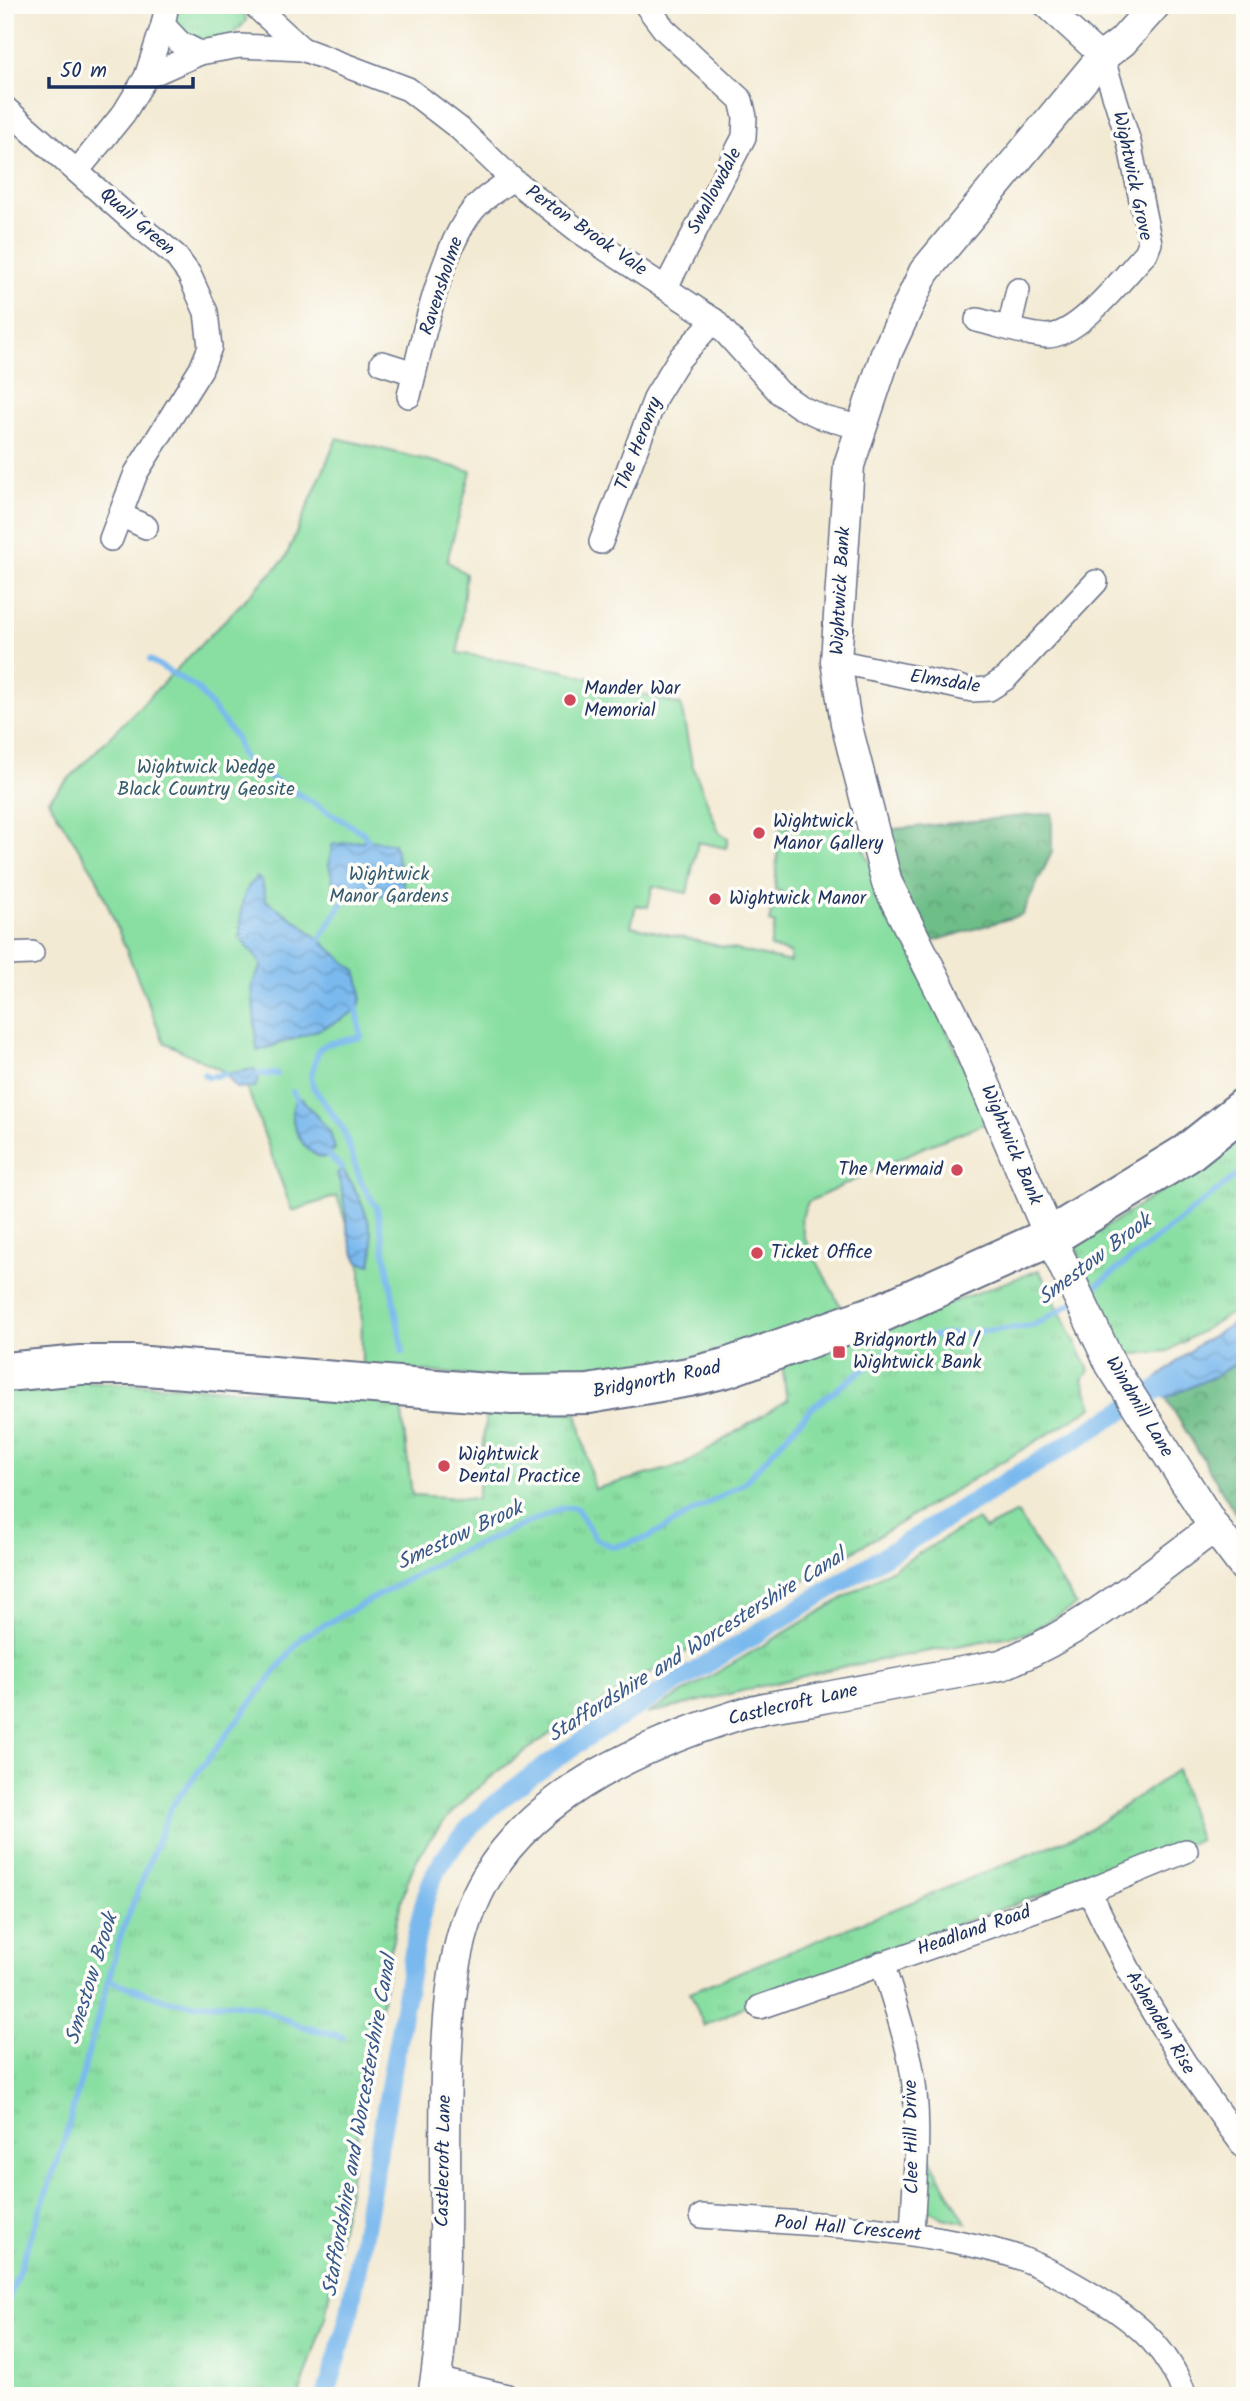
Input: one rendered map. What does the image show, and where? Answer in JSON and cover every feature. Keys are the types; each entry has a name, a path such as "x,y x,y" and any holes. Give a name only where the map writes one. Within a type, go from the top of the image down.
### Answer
{"highway":[{"name":"Bridgnorth Road","path":"5,1372 81,1365 134,1365 512,1395 589,1394 634,1388 726,1368 870,1317 1050,1237 1186,1154 1245,1107"}],"street":[{"name":"Swallowdale","path":"646,5 664,29 741,100 746,117 744,137 666,287"},
{"path":"1045,5 1102,57"},
{"name":"Wightwick Bank","path":"1050,1237 968,1045 887,883 846,723 836,661 849,465 859,427 886,354 924,272 1102,57 1122,42 1155,5"},
{"name":"Perton Brook Vale","path":"240,46 255,25 255,7"},
{"name":"Perton Brook Vale","path":"255,7 302,49"},
{"path":"165,15 180,43 200,53"},
{"path":"78,170 124,113 146,77 165,15"},
{"name":"Perton Brook Vale","path":"146,77 200,53 240,46 302,49 408,89 460,129 512,179 580,232 714,320 780,393 800,407 824,418 859,427"},
{"name":"Wightwick Grove","path":"977,320 1045,336 1062,334 1080,321 1146,253 1150,243 1129,142 1102,57"},
{"name":"Quail Green","path":"5,108 134,222 176,255 198,291 209,329 210,347 201,369 136,473 111,539"},
{"name":"Ravensholme","path":"409,396 447,262 460,230 475,207 512,179"},
{"path":"1009,327 1018,290"},
{"name":"The Heronry","path":"601,542 656,396 679,359 714,320"},
{"path":"382,363 414,373"},
{"path":"121,515 146,527"},
{"name":"Elmsdale","path":"836,661 972,690 989,689 1006,678 1096,582"},
{"path":"5,954 32,953"},
{"name":"Windmill Lane","path":"1050,1237 1111,1365 1214,1527 1245,1569"},
{"name":"Castlecroft Lane","path":"434,2387 444,2306 443,2189 447,2050 459,1945 485,1878 536,1817 602,1773 651,1748 743,1713 1001,1665 1038,1650 1099,1614 1214,1527"},
{"name":"Headland Road","path":"760,2007 1089,1891 1186,1851"},
{"name":"Ashenden Rise","path":"1089,1891 1134,1982 1199,2088 1245,2148"},
{"name":"Clee Hill Drive","path":"882,1963 910,2060 915,2094 916,2150 912,2232"},
{"name":"Pool Hall Crescent","path":"702,2217 912,2232 1011,2255 1086,2291 1130,2318 1159,2344 1175,2370 1185,2396"},
{"path":"434,2387 507,2396"}],"green space":[{"path":"174,5 244,5 246,21 223,39 193,42 173,25"},
{"name":"Wightwick Manor Gardens","path":"337,438 471,471 447,561 466,574 458,653 564,671 681,705 692,764 719,832 728,839 726,848 698,842 687,893 653,886 648,907 636,905 631,926 790,962 790,953 770,947 775,924 769,922 772,908 777,909 781,891 775,890 779,828 852,824 989,1122 924,1147 808,1202 801,1219 804,1237 844,1313 683,1361 618,1374 530,1378 362,1366 361,1270 337,1196 292,1211 245,1082 164,1042 96,876 48,800 285,559"},
{"path":"1052,813 1052,852 1022,915 927,943 898,881 886,830"},
{"path":"1245,1123 1245,1305 1168,1351 1123,1355 1075,1247 1189,1173"},
{"path":"1039,1270 1089,1370 1083,1380 1093,1407 557,1729 481,1785 432,1836 412,1871 397,1917 325,2317 299,2396 5,2396 6,1390 56,1380 400,1398 412,1495 477,1499 487,1406 577,1413 594,1489 683,1465 787,1400 782,1365"},
{"path":"1245,1357 1245,1529 1166,1398 1215,1376"},
{"path":"1017,1513 1076,1605 1027,1633 837,1668 647,1714 977,1519 985,1529"},
{"path":"1177,1770 1199,1840 949,1927 749,2004 704,2026 690,1992 1087,1831"},
{"path":"925,2150 966,2223 943,2218 929,2210 923,2195"}],"water":[{"path":"368,840 394,844 405,891 357,900 334,885 329,865 332,845"},
{"path":"257,877 262,881 266,900 302,925 356,971 361,995 355,1010 344,1018 257,1051 252,985 262,965 240,937 244,897"},
{"path":"254,1069 258,1078 255,1087 236,1088 226,1074"},
{"path":"296,1098 302,1099 330,1132 335,1149 323,1158 308,1148 297,1133 293,1116"},
{"path":"342,1168 361,1202 370,1227 373,1253 371,1265 359,1262 350,1241 337,1174"},
{"path":"1245,1316 1245,1357 1215,1376 1166,1398 1150,1385 1193,1348"}],"waterway":[{"path":"150,660 197,688 236,738 241,754 249,765 362,832 368,840"},
{"path":"318,942 348,894"},
{"path":"357,1008 361,1037 327,1044 319,1049 311,1075 313,1087 343,1129 361,1182 377,1208 403,1352"},
{"path":"204,1074 208,1077"},
{"path":"214,1076 226,1074"},
{"path":"258,1074 277,1074"},
{"path":"293,1092 296,1098"},
{"path":"328,1154 342,1168"},
{"name":"Smestow Brook","path":"1087,1293 1245,1169"},
{"name":"Smestow Brook","path":"5,2310 63,2145 121,1934 171,1807 302,1637 453,1555 562,1508 576,1508 596,1539 613,1547 647,1538 744,1483 812,1408 904,1339 1033,1326 1072,1303"},
{"name":"Staffordshire and Worcestershire Canal","path":"326,2396 348,2320 417,1933 428,1890 446,1855 480,1817 500,1800 584,1739 1178,1377"},
{"path":"108,1980 167,2000 192,2004 227,2003 255,2006 301,2026 343,2037"}],"place":[{"name":"Mander War Memorial","path":"570,700"},
{"name":"Wightwick Manor Gallery","path":"759,833"},
{"name":"Wightwick Manor","path":"715,899"},
{"name":"The Mermaid","path":"957,1170"},
{"name":"Ticket Office","path":"757,1253"},
{"name":"Bridgnorth Rd / Wightwick Bank","path":"839,1352"},
{"name":"Wightwick Dental Practice","path":"444,1466"}],"park label":[{"name":"Wightwick Wedge Black Country Geosite","path":"206,779"}]}
